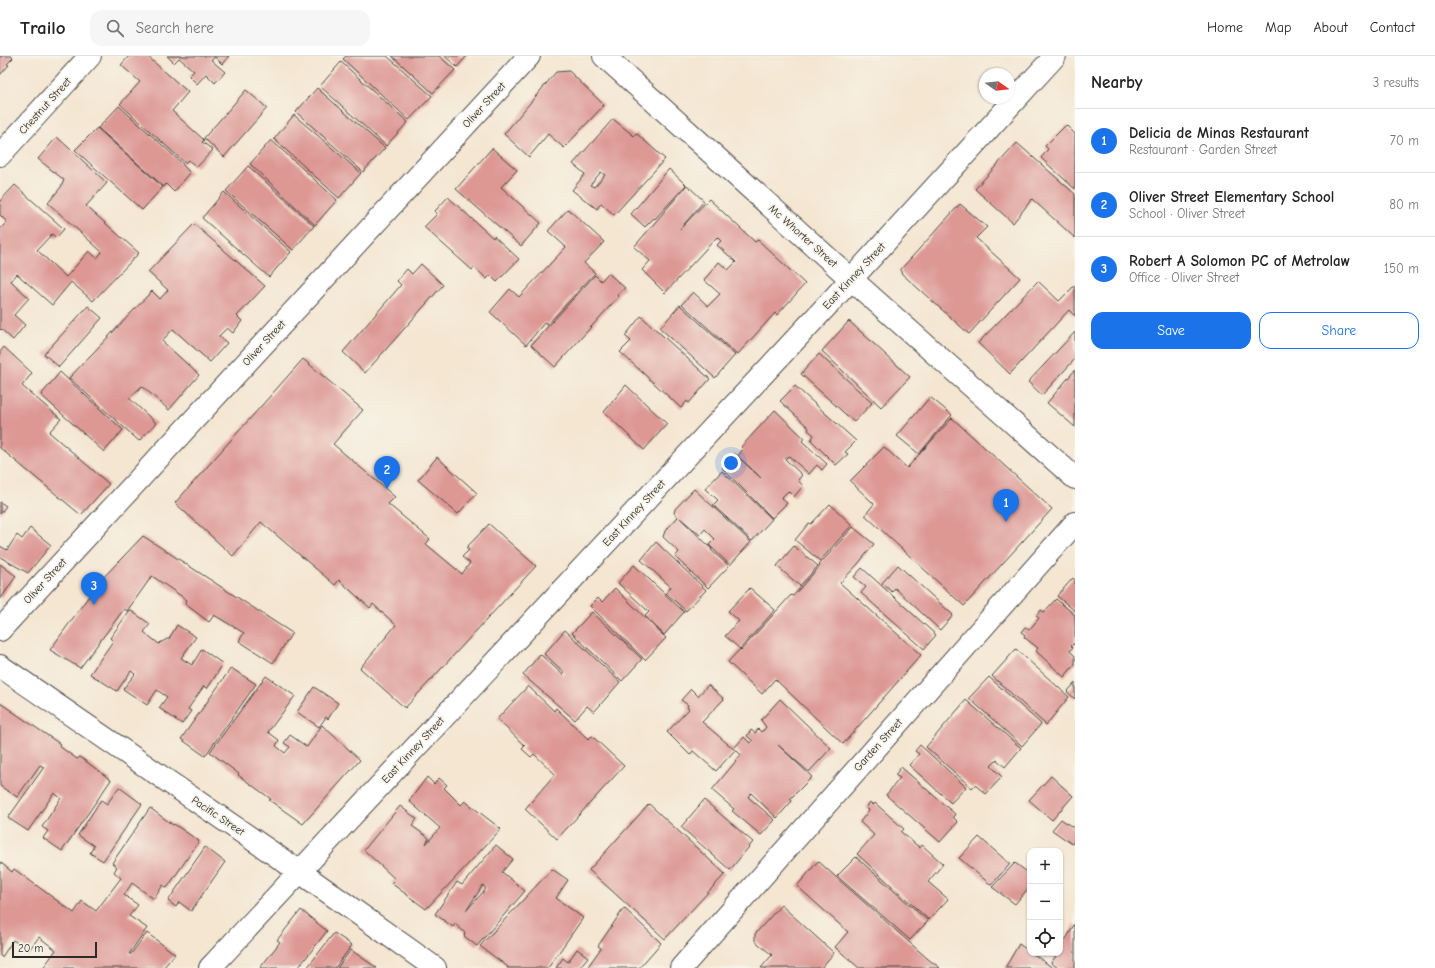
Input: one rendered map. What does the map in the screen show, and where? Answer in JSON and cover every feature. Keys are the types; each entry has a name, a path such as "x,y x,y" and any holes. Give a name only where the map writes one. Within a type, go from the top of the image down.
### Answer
{"street":[{"name":"Chestnut Street","path":"0,155 90,56"},
{"name":"Oliver Street","path":"0,630 529,56"},
{"name":"Mc Whorter Street","path":"604,56 851,279 1075,478"},
{"name":"East Kinney Street","path":"210,968 851,279 1055,56"},
{"name":"Garden Street","path":"681,968 1075,523"},
{"name":"Pacific Street","path":"0,666 300,872 425,965"}],"building":[{"path":"0,56 11,56 13,58 0,75"},
{"path":"129,56 147,56 188,92 172,111 204,140 202,142 213,150 197,167 188,160 185,163 120,104 140,82 121,65"},
{"path":"167,56 229,56 222,64 215,57 211,60 225,72 215,83 206,74 197,84 189,76 194,71 179,58 174,63"},
{"path":"346,56 387,56 432,96 409,120 343,59"},
{"path":"392,56 439,56 455,70 433,93"},
{"path":"445,56 467,56 457,67"},
{"path":"341,62 408,122 386,146 320,86"},
{"path":"569,71 604,105 564,148 548,134 529,157 504,134 556,72"},
{"path":"317,88 385,148 363,172 296,112"},
{"path":"246,90 267,108 224,157 204,138"},
{"path":"119,106 183,164 190,173 174,192 166,184 164,187 98,128"},
{"path":"294,115 361,173 339,198 274,139"},
{"path":"613,119 634,136 636,133 665,159 614,215 601,203 597,209 572,190 585,174 573,164","holes":["601,172 605,175 594,187 590,185"]},
{"path":"1066,125 1075,134 1075,189 1041,158 1048,149 1045,146"},
{"path":"97,128 163,187 142,210 75,150"},
{"path":"57,137 107,183 86,206 139,253 93,301 71,282 52,305 17,274 11,281 29,298 14,315 25,325 13,340 1,329 0,330 0,229 7,222 0,215 0,201 15,185 64,229 56,238 52,234 37,250 66,277 89,251 97,258 102,252 48,203 61,187 64,180 38,159"},
{"path":"271,140 337,200 315,225 250,164"},
{"path":"1017,143 1075,194 1075,238 1032,199 1013,223 975,189"},
{"path":"492,148 517,170 501,187 541,223 521,246 456,189"},
{"path":"248,166 314,226 293,250 226,191"},
{"path":"669,169 686,185 655,219 654,218 645,227 631,214"},
{"path":"687,185 704,201 680,229 709,199 755,242 758,240 805,284 777,315 775,313 737,355 682,304 693,292 708,306 720,294 704,280 719,262 728,270 736,262 717,245 721,241 717,237 665,293 642,270 650,261 634,247"},
{"path":"224,192 291,252 269,277 202,218"},
{"path":"448,197 493,238 494,236 519,259 497,282 490,275 487,279 474,267 472,270 424,227 437,214 435,211"},
{"path":"960,204 987,227 976,238 1020,278 969,334 901,273 901,269"},
{"path":"568,209 604,242 584,263 595,273 547,325 545,322 526,345 490,312 510,289 519,297 566,247 548,231"},
{"path":"194,224 265,286 237,316 242,321 233,333 227,328 219,336 227,343 210,362 173,329 162,341 199,375 169,410 142,386 129,398 156,423 139,441 69,378 152,291 160,299 168,290 148,272"},
{"path":"421,264 443,285 365,373 343,352 401,285 397,281 407,269 412,274"},
{"path":"608,273 625,288 617,295 619,296 555,367 531,345 595,275 601,281"},
{"path":"1038,281 1059,301 1075,285 1075,316 1069,310 1010,374 978,343"},
{"path":"680,305 735,355 715,378 660,328"},
{"path":"88,306 102,318 59,367 44,354"},
{"path":"641,316 710,379 689,403 687,401 681,408 620,352 631,341 625,336"},
{"path":"849,321 910,377 881,407 822,351"},
{"path":"1075,332 1075,359 1042,395 1028,382"},
{"path":"4,347 32,373 22,386 61,419 49,432 109,484 81,515 0,448 0,352"},
{"path":"819,354 872,403 854,422 801,374"},
{"path":"303,359 363,410 333,444 395,497 388,504 430,539 426,544 462,574 470,563 462,557 469,550 466,548 489,524 536,566 405,708 360,668 396,625 373,604 370,608 339,580 335,585 261,522 233,556 175,503"},
{"path":"1075,370 1075,427 1047,403"},
{"path":"60,372 123,430 104,452 41,395"},
{"path":"626,385 667,424 644,450 604,412"},
{"path":"795,386 856,441 845,452 848,454 836,465 811,440 814,435 808,430 809,428 780,401"},
{"path":"930,397 952,415 919,454 897,436"},
{"path":"775,410 804,438 802,441 827,464 822,470 817,465 809,474 789,456 785,459 802,475 798,480 803,486 794,497 788,491 781,498 787,503 772,518 722,468 735,454 761,478 738,456 743,449 741,447"},
{"path":"952,418 1052,509 964,606 865,515 874,504 850,481 884,447 907,468"},
{"path":"437,457 477,493 458,514 418,480"},
{"path":"722,471 772,519 752,541 713,505 718,500 705,489"},
{"path":"694,489 751,542 730,565 709,545 715,539 705,529 700,535 680,518 729,566 708,588 675,557 679,552 663,537 665,531 678,517 674,513 675,509"},
{"path":"0,502 6,506 0,514"},
{"path":"830,504 852,525 820,561 795,540 809,523 811,524"},
{"path":"853,527 874,544 840,583 921,655 843,744 775,679 762,694 728,662 740,649 741,650 791,595 793,596"},
{"path":"30,528 51,545 28,573 0,557 0,546 7,550 17,535 22,539"},
{"path":"143,536 292,633 273,663 239,641 244,633 214,615 209,622 185,604 187,600 152,576 127,611 124,609 80,668 50,650 99,582"},
{"path":"656,542 706,590 686,611 666,593 671,587 641,560"},
{"path":"794,546 818,566 800,586 777,566"},
{"path":"0,564 16,576 0,600"},
{"path":"634,565 684,612 664,635 645,616 649,612 618,583"},
{"path":"898,565 953,615 940,630 895,588 892,592 882,583"},
{"path":"862,568 936,635 924,649 861,593 866,587 854,577"},
{"path":"1073,578 1075,580 1075,611 1057,596"},
{"path":"615,588 666,638 645,660 590,606 598,598 602,602"},
{"path":"750,588 775,610 740,649 725,636 739,621 728,611"},
{"path":"1056,599 1075,615 1075,645 1073,644 1071,646 1073,647 1070,651 1075,656 1075,664 1064,677 1036,651 1038,648 1024,637 1025,635 1021,632 1025,627 1029,630 1039,618 1036,616 1041,610 1044,612"},
{"path":"130,610 150,624 144,632 159,644 169,639 177,625 196,637 181,658 192,665 202,649 223,664 207,689 204,686 188,709 191,711 182,724 159,708 167,697 157,690 147,705 123,689 135,674 131,671 117,691 90,674 113,641 110,638"},
{"path":"592,612 642,659 622,681 572,633"},
{"path":"565,630 620,682 594,712 587,706 575,720 523,675 540,654 563,675 564,672 544,654"},
{"path":"1016,649 1069,697 1046,725 992,676"},
{"path":"231,668 256,684 205,756 181,739"},
{"path":"266,676 295,696 268,732 279,740 276,746 285,753 290,747 284,743 290,735 307,747 322,725 360,760 303,824 269,800 271,799 210,752"},
{"path":"989,677 1041,724 1022,746 969,698"},
{"path":"1075,683 1075,699 1067,692"},
{"path":"708,685 724,699 702,722 735,750 716,771 693,751 690,755 667,732 689,709 687,708 688,705 681,700 691,689 698,696"},
{"path":"528,686 554,711 556,708 588,739 592,736 624,766 557,839 525,809 555,774 534,754 531,757 522,749 525,746 497,719"},
{"path":"314,687 338,703 328,719 326,717 319,727 297,712"},
{"path":"780,699 831,748 809,772 778,745 812,777 790,799 792,801 777,818 751,793 748,797 775,820 761,835 732,811 734,809 712,790 741,755 734,748 744,737 750,743 753,741 747,736 751,730 755,733 758,729 761,732 763,731 766,727 761,720"},
{"path":"966,700 1021,748 1005,767 997,760 991,766 1002,777 986,794 975,785 972,788 926,747"},
{"path":"0,703 60,744 59,746 77,759 80,757 111,780 62,851 43,838 48,831 42,827 61,798 54,793 28,831 8,818 44,767 40,765 17,797 0,786"},
{"path":"920,745 966,787 951,803 909,765 919,754 915,751"},
{"path":"901,767 955,814 953,817 958,822 940,842 886,795 900,778 895,775"},
{"path":"1051,776 1073,796 1052,820 1029,800"},
{"path":"427,777 434,784 439,778 447,785 444,788 461,805 465,801 501,829 426,909 391,883 395,879 364,850 400,806 417,819 412,826 429,838 426,844 440,828 409,801"},
{"path":"119,787 142,804 103,861 90,853 94,846 78,835 101,800 107,804"},
{"path":"704,800 753,842 730,870 681,827"},
{"path":"870,802 873,805 875,803 904,829 901,832 920,848 922,845 943,864 928,882 948,899 929,920 857,854 874,835 860,822 869,810 866,808"},
{"path":"649,804 725,874 665,939 589,870"},
{"path":"150,808 173,825 174,824 199,841 167,888 163,885 154,899 132,883 124,895 138,905 129,916 147,928 129,954 131,954 147,933 175,954 163,968 43,968 56,950 39,937 29,950 13,940 2,957 0,956 0,862 12,872 14,869 74,913 82,901 96,911 121,878 114,872 117,867 112,863"},
{"path":"1061,819 1075,829 1075,840 1072,844 1052,830"},
{"path":"979,837 1010,864 991,885 959,858"},
{"path":"496,845 513,859 502,872 525,891 477,946 464,936 465,933 455,924 453,927 435,914 457,882 462,885","holes":["483,885 486,889 466,911"]},
{"path":"205,847 225,862 191,911 179,902 176,907 168,901"},
{"path":"856,857 928,921 910,940 837,876"},
{"path":"818,861 940,968 859,968 835,947 848,932 797,886"},
{"path":"1015,863 1027,872 1027,890 1015,904 992,887"},
{"path":"552,869 568,880 556,898 583,918 548,968 507,968 508,967 480,946"},
{"path":"781,905 834,953 821,968 761,968 772,955 755,941 755,934"},
{"path":"624,908 661,943 639,968 587,968 601,948 598,946"},
{"path":"301,910 327,931 298,968 260,968 280,942 277,940"},
{"path":"1075,923 1075,968 1058,968 1051,963 1056,956 1063,956 1063,945"},
{"path":"334,933 352,945 335,968 307,968"},
{"path":"1019,944 1027,950 1027,956 1036,956 1053,968 1005,968"},
{"path":"577,949 588,957 579,968 556,968 563,958 568,962"},
{"path":"351,950 377,968 337,968"}],"place":[{"name":"Oliver Street Elementary School","path":"387,489"},
{"name":"Delicia de Minas Restaurant","path":"1006,522"},
{"name":"Robert A Solomon PC of Metrolaw","path":"94,605"}]}
